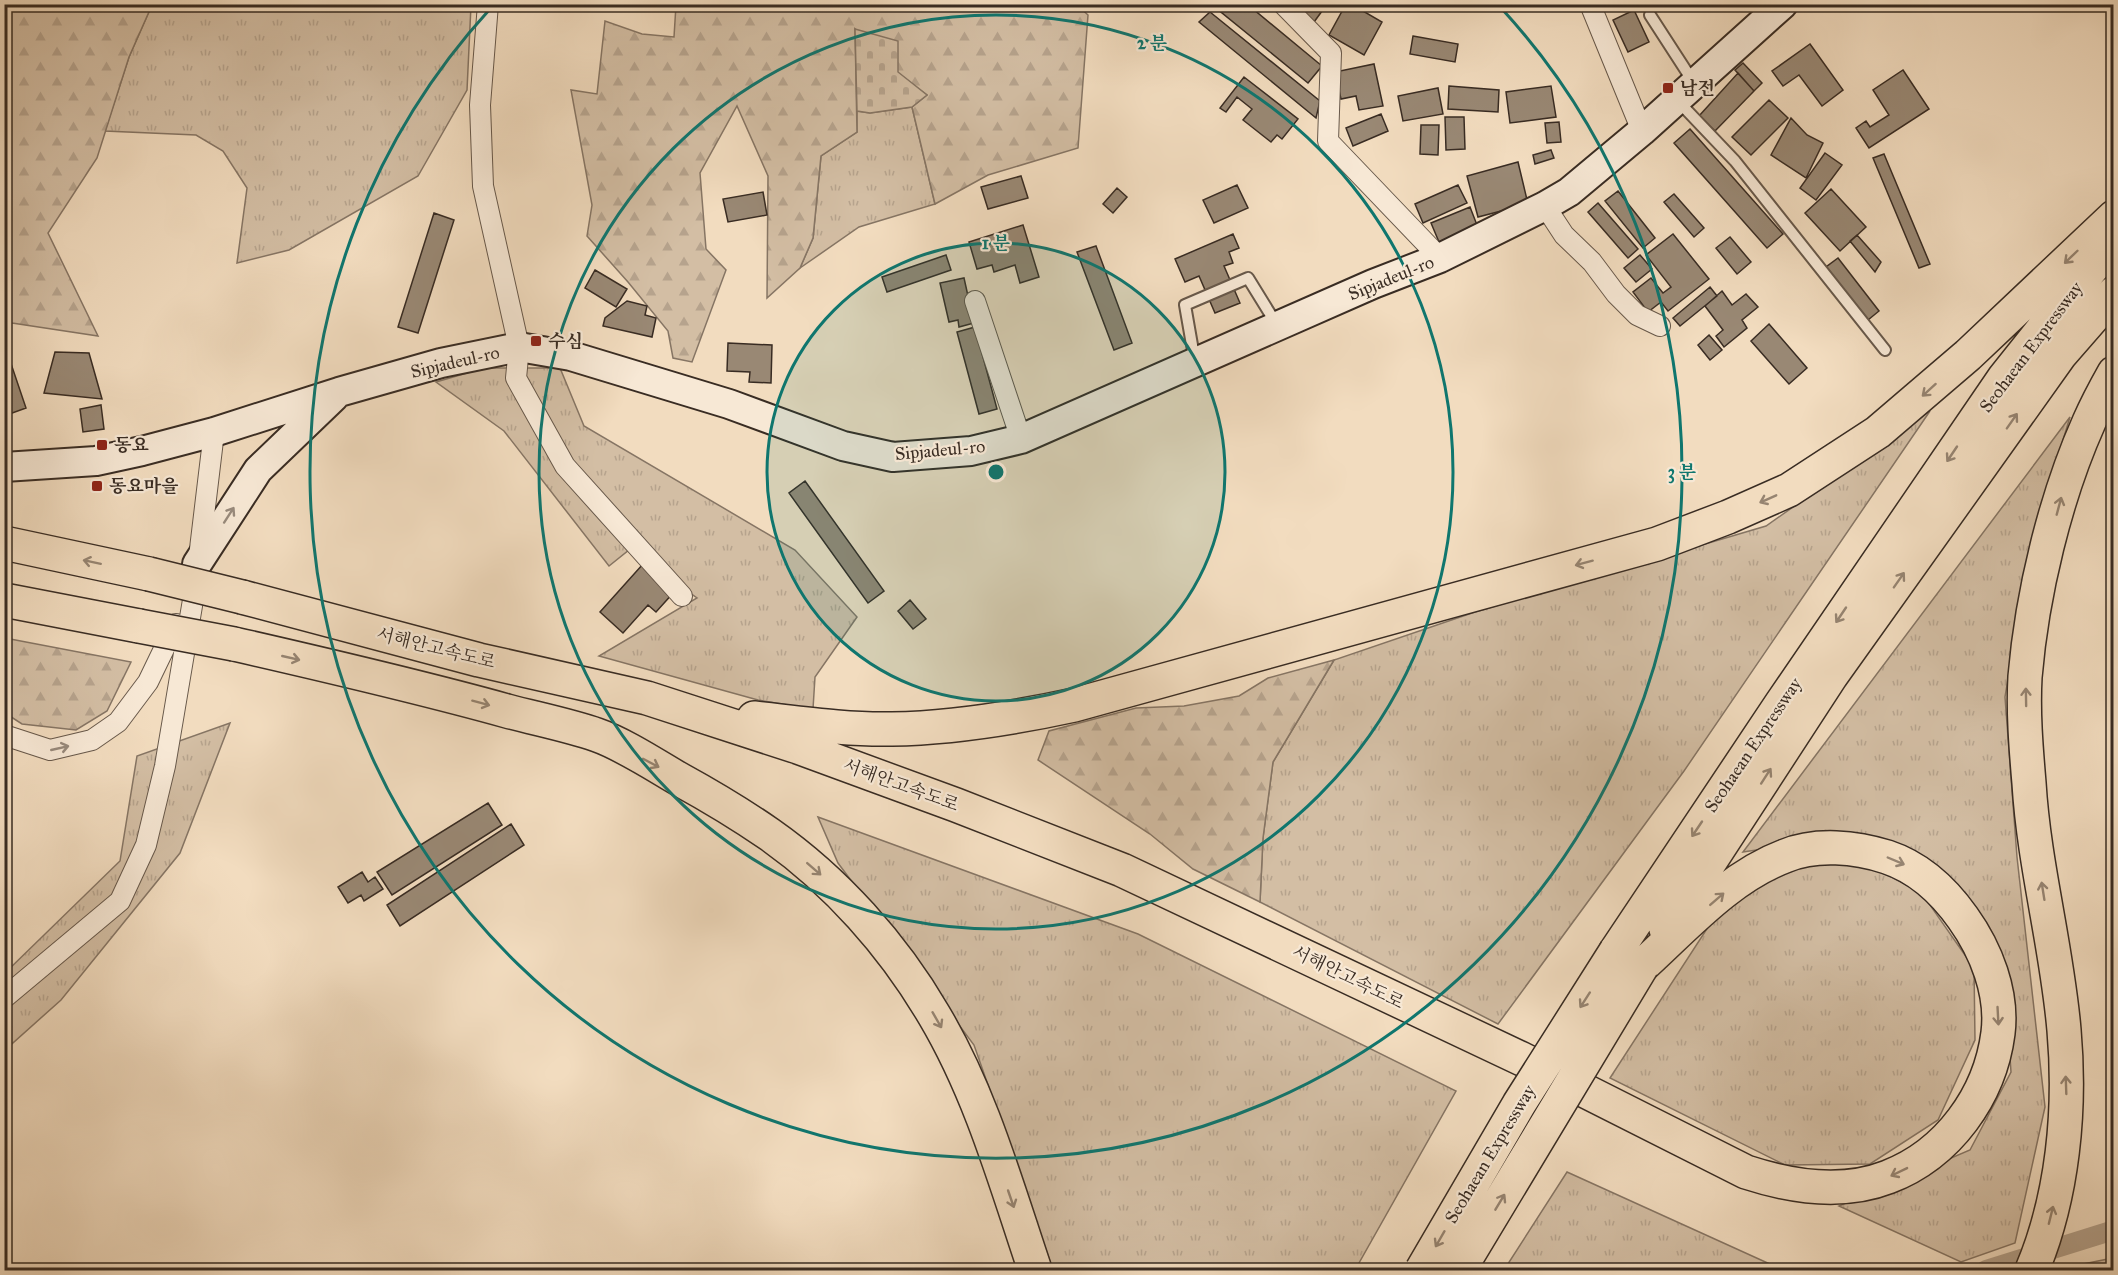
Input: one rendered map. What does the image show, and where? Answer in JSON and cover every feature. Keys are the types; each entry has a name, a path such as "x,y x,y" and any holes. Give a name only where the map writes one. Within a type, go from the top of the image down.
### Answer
{"highway":[{"path":"647,698 742,716 825,726 891,729 954,725 1020,717 1074,705 1657,544 1728,518 1789,490 1878,432 1968,355 2114,217"},
{"name":"Seohaean Expressway","path":"1459,1270 1629,958 1780,704 2004,378 2114,240"},
{"name":"Seohaean Expressway","path":"1422,1270 1519,1104 1629,958 2060,355 2114,293"},
{"path":"2032,1270 2043,1245 2055,1198 2063,1143 2066,1096 2064,1030 2036,849 2029,785 2025,679 2037,592 2061,498 2088,423 2114,373"},
{"name":"서해안고속도로","path":"4,543 149,574 479,660 647,698 798,747 956,805 1122,870 1522,1059 1746,1172 1773,1180 1805,1187 1836,1187 1863,1184 1888,1177 1910,1166 1942,1142 1971,1108 1985,1083 1999,1031 1992,975 1984,951 1956,907 1939,888 1920,873 1898,861 1877,854 1833,848 1788,854 1748,874 1629,958"},
{"path":"4,600 234,644 433,690 599,736 736,813 794,853 857,910 897,960 934,1014 977,1104 1035,1270"}],"main road":[{"name":"Sipjadeul-ro","path":"4,467 96,461 142,452 441,363 519,347 571,356 729,404 843,446 893,457 971,451 1021,439 1373,284 1440,258 1545,206 1569,192 1642,131 1783,4"},
{"path":"196,573 258,470 339,392"}],"street":[{"path":"488,4 480,105 483,186 519,347 516,378 565,466 682,596"},
{"path":"1283,4 1331,53 1328,141 1440,258"},
{"path":"1590,4 1642,131"},
{"path":"1545,206 1564,235 1592,262 1616,294 1637,315 1660,326"},
{"path":"975,301 1021,439"},
{"path":"4,998 120,901 146,845 165,766 196,573 214,432"},
{"path":"4,735 50,750 92,740 118,722 147,682 196,573"}],"lane":[{"path":"1650,15 1686,91 1735,161 1885,350"},
{"path":"1195,362 1185,305 1248,278 1278,326"}],"green space":[{"path":"5,4 152,5 129,57 97,158 48,233 98,336 5,320"},
{"path":"1076,4 1088,15 1078,148 988,175 935,204 912,107 927,95 898,73 855,29 857,132 821,156 813,238 800,268 767,298 768,176 737,106 700,173 706,249 726,270 692,362 673,358 668,331 587,236 592,205 571,90 597,94 605,21 642,34 674,37 676,5"},
{"path":"152,5 471,5 467,90 418,176 289,250 237,263 247,188 223,151 196,135 105,131 129,57"},
{"path":"855,29 898,41 898,72 927,95 912,107 870,113 857,111"},
{"path":"912,107 935,204 859,227 800,268 813,238 821,156 857,132 857,111 870,113"},
{"path":"484,368 560,368 584,426 795,550 857,617 815,677 813,709 758,700 599,656 697,598 629,550 609,566 504,431 436,382"},
{"path":"1930,411 1684,771 1498,1024 1260,902 1263,838 1273,762 1334,660 1475,612 1766,526"},
{"path":"2070,417 2028,556 2005,697 2017,857 2045,1107 2015,1243 1961,1262 1839,1206 1970,1150 2011,1072 2003,956 1945,874 1859,835 1743,852"},
{"path":"5,638 131,662 107,711 76,730 22,724 5,713"},
{"path":"1334,660 1273,762 1263,838 1260,902 1193,869 1150,834 1038,760 1049,731 1136,708 1184,706 1239,696 1268,678"},
{"path":"230,723 180,853 61,1000 5,1050 5,973 120,861 137,756"},
{"path":"818,817 1138,934 1456,1091 1355,1270 1053,1270 974,1045 838,863"},
{"path":"1833,848 1921,892 1974,968 1975,1040 1938,1120 1870,1164 1785,1165 1610,1078 1710,924 1765,880"},
{"path":"1567,1172 1783,1270 1504,1270"},
{"path":"2113,1258 2113,1270 2058,1270 2058,1269"}],"building":[{"path":"1219,4 1247,4 1322,66 1308,83 1216,8"},
{"path":"1306,4 1338,4 1325,7 1314,22 1301,9"},
{"path":"1346,4 1351,4 1382,22 1364,55 1329,35"},
{"path":"1634,10 1649,42 1628,52 1613,20"},
{"path":"1210,12 1320,101 1316,118 1199,22"},
{"path":"1413,36 1458,44 1455,62 1410,54"},
{"path":"1810,44 1843,90 1822,106 1799,75 1783,86 1772,71"},
{"path":"1743,63 1762,83 1754,91 1735,70"},
{"path":"1374,64 1383,106 1359,110 1356,96 1341,99 1335,72"},
{"path":"1903,70 1929,109 1869,148 1856,128 1866,121 1870,127 1889,115 1873,90"},
{"path":"1738,73 1754,91 1715,131 1699,116"},
{"path":"1244,77 1298,119 1282,139 1277,135 1271,142 1243,120 1252,109 1237,97 1226,112 1220,108"},
{"path":"1449,86 1499,90 1498,112 1448,109"},
{"path":"1551,86 1556,117 1510,123 1506,92"},
{"path":"1438,88 1443,114 1403,121 1398,96"},
{"path":"1769,100 1788,118 1751,155 1732,137"},
{"path":"1381,114 1388,131 1353,146 1346,128"},
{"path":"1445,117 1464,117 1465,149 1446,150"},
{"path":"1791,118 1807,135 1823,143 1806,178 1771,155"},
{"path":"1559,122 1561,142 1547,143 1545,123"},
{"path":"1421,125 1439,125 1438,155 1420,154"},
{"path":"1690,129 1783,234 1767,248 1674,143"},
{"path":"1551,150 1554,158 1535,164 1533,155"},
{"path":"1825,153 1842,165 1816,200 1800,188"},
{"path":"1884,154 1930,264 1919,268 1873,158"},
{"path":"1518,162 1528,204 1478,217 1467,176"},
{"path":"1021,176 1028,198 988,209 981,187"},
{"path":"1237,185 1248,208 1214,223 1203,200"},
{"path":"1458,185 1467,203 1423,223 1415,204"},
{"path":"1117,188 1127,197 1113,213 1103,204"},
{"path":"1831,189 1866,227 1840,251 1805,213"},
{"path":"1618,191 1655,238 1643,248 1605,201"},
{"path":"763,192 767,215 728,222 723,199"},
{"path":"1674,194 1704,228 1694,237 1664,202"},
{"path":"1598,203 1638,249 1628,258 1588,212"},
{"path":"1470,207 1477,225 1439,242 1431,223"},
{"path":"434,213 454,220 418,333 398,327"},
{"path":"1023,225 1039,277 1020,283 1015,265 994,272 992,265 977,269 969,242"},
{"path":"1233,234 1239,248 1229,252 1233,263 1224,266 1240,303 1215,313 1199,276 1185,282 1175,259"},
{"path":"1673,234 1709,279 1668,311 1661,302 1648,312 1633,292 1651,278 1663,293 1671,287 1646,255"},
{"path":"1857,235 1881,262 1875,272 1850,241"},
{"path":"1730,237 1751,262 1737,274 1716,248"},
{"path":"1096,246 1132,343 1114,350 1077,252"},
{"path":"946,255 951,270 887,292 882,277"},
{"path":"1640,255 1652,269 1636,282 1624,268"},
{"path":"1838,258 1879,311 1868,320 1826,267"},
{"path":"595,270 627,289 616,307 585,288"},
{"path":"964,278 974,323 959,327 958,320 949,322 940,283"},
{"path":"1710,287 1717,296 1680,326 1673,318"},
{"path":"1722,291 1732,305 1746,294 1758,307 1742,320 1747,328 1724,347 1716,336 1723,330 1705,306"},
{"path":"627,301 647,306 645,315 656,318 652,337 603,326 605,318"},
{"path":"1769,324 1807,368 1789,384 1751,341"},
{"path":"975,327 997,409 979,414 957,332"},
{"path":"1709,335 1722,350 1710,360 1698,345"},
{"path":"728,343 772,345 771,383 749,382 750,372 727,371"},
{"path":"4,347 26,408 4,416"},
{"path":"55,352 89,353 102,399 44,393"},
{"path":"101,405 104,429 83,432 80,409"},
{"path":"805,481 884,591 868,603 789,493"},
{"path":"643,564 674,592 656,612 648,605 623,633 600,612"},
{"path":"910,600 926,619 913,629 898,611"},
{"path":"488,803 502,825 392,895 377,872"},
{"path":"511,824 524,845 400,926 387,905"},
{"path":"362,872 368,882 375,877 383,889 364,901 361,895 348,903 338,887"}],"waterway":[{"path":"1986,1270 2114,1230"}],"place":[{"name":"남전","path":"1668,88"},
{"name":"수심","path":"536,341"},
{"name":"동요","path":"102,445"},
{"name":"동요마을","path":"97,486"}]}
